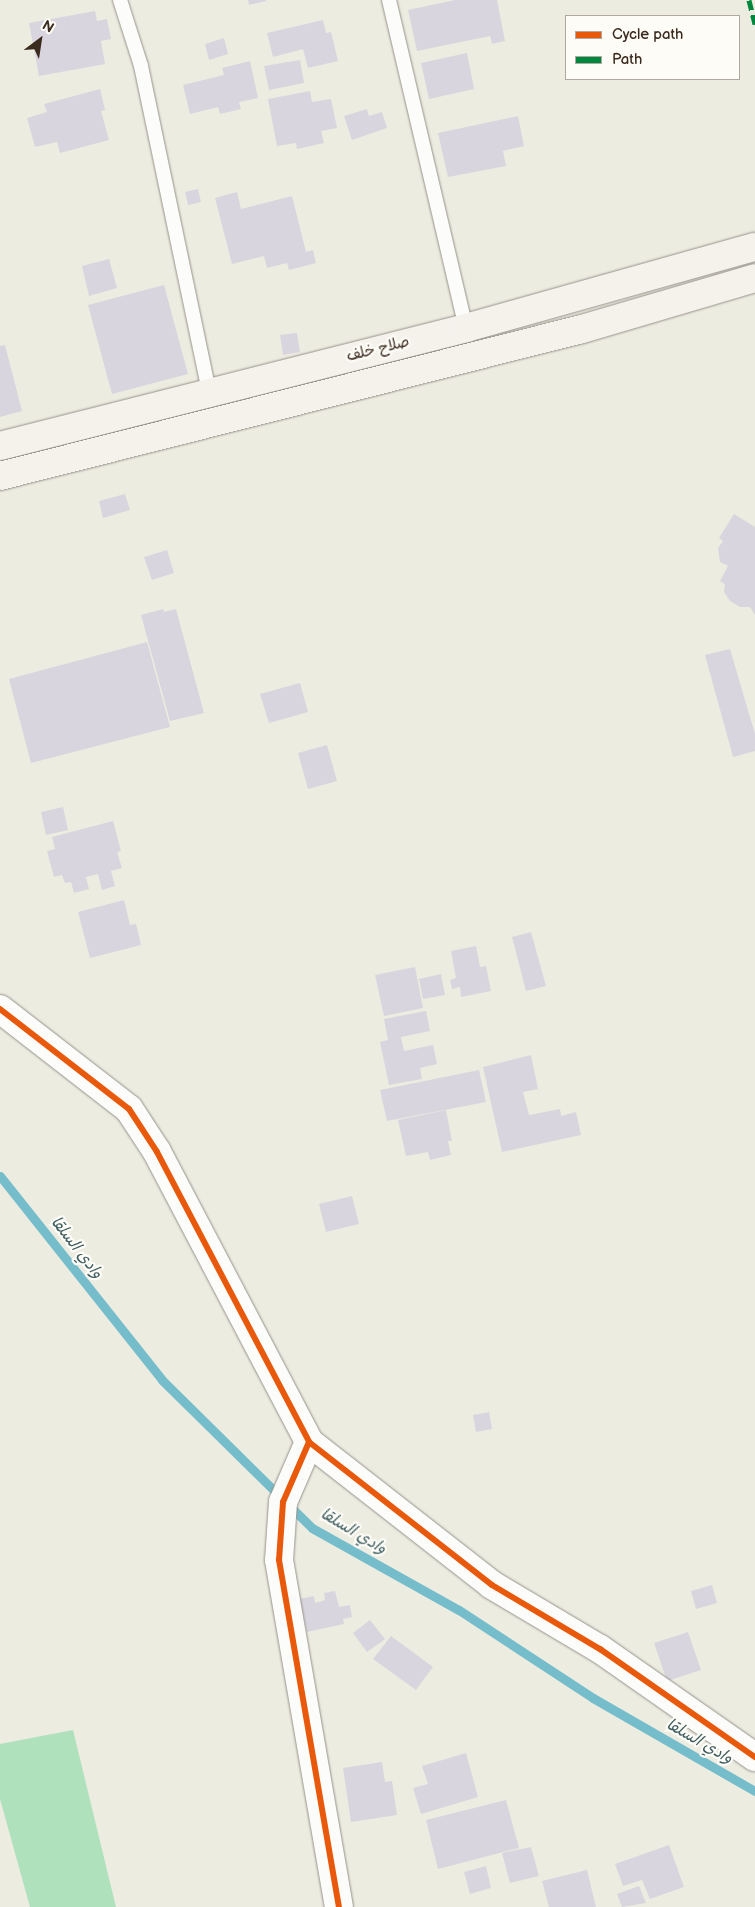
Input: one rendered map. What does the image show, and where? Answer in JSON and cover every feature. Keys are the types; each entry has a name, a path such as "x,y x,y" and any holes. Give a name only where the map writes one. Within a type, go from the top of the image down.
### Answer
{"main road":[{"name":"صلاح خلف","path":"0,446 209,391 466,328 755,247"},
{"name":"صلاح خلف","path":"0,476 582,328 755,278"}],"street":[{"path":"0,1009 129,1109 157,1152 309,1442 492,1585 600,1649 755,1757"},
{"path":"309,1442 283,1502 279,1560 339,1907"}],"lane":[{"path":"120,0 141,66 209,391"},
{"path":"389,0 466,328"}],"green space":[{"path":"73,1730 116,1907 30,1907 0,1799 0,1744"}],"building":[{"path":"248,0 266,0 266,1 249,5"},
{"path":"455,0 497,0 505,41 492,44 490,36 417,51 408,10"},
{"path":"95,11 97,21 107,19 111,39 101,41 105,64 39,76 29,23"},
{"path":"323,20 326,33 331,32 338,61 308,68 303,49 273,57 267,33"},
{"path":"224,38 228,54 209,60 205,44"},
{"path":"467,53 474,89 429,99 421,63"},
{"path":"300,60 304,83 269,90 264,66"},
{"path":"250,61 258,98 239,102 241,109 220,114 218,107 190,114 183,85 224,75 222,68"},
{"path":"100,89 105,110 101,111 109,140 60,153 57,142 35,147 27,118 47,112 44,104"},
{"path":"310,91 312,102 331,99 337,128 321,131 324,143 297,149 296,143 277,146 268,99"},
{"path":"367,109 369,116 382,112 387,128 352,140 344,116"},
{"path":"518,116 524,146 503,151 506,166 448,177 438,133"},
{"path":"198,189 201,202 188,205 185,192"},
{"path":"237,192 241,209 292,196 306,252 313,250 316,263 289,270 287,263 267,268 264,256 232,264 215,198"},
{"path":"109,259 117,288 89,296 82,266"},
{"path":"164,285 188,374 112,394 88,305"},
{"path":"297,333 300,352 283,355 280,335"},
{"path":"5,345 22,411 0,417 0,346"},
{"path":"125,494 130,510 103,518 99,501"},
{"path":"734,514 755,527 755,615 750,607 740,607 730,601 724,592 725,584 720,581 728,566 720,562 718,548 723,541 719,538"},
{"path":"167,550 174,573 152,580 144,557"},
{"path":"163,609 164,612 176,609 204,713 170,721 141,615"},
{"path":"147,642 170,727 31,763 9,679"},
{"path":"730,649 755,734 755,751 733,757 705,655"},
{"path":"300,683 308,712 269,723 260,694"},
{"path":"327,745 337,781 308,789 298,753"},
{"path":"63,807 68,830 46,835 41,812"},
{"path":"113,821 121,851 117,852 122,868 111,871 115,886 102,890 98,874 86,877 89,889 74,893 71,882 65,883 62,875 54,877 47,851 55,849 52,837"},
{"path":"124,900 130,925 136,924 141,945 90,958 78,912"},
{"path":"531,932 546,986 526,991 512,937"},
{"path":"476,946 480,967 486,966 491,991 461,997 460,987 452,989 450,980 456,978 451,951"},
{"path":"415,967 423,1008 384,1016 375,975"},
{"path":"441,974 445,995 423,999 419,979"},
{"path":"426,1011 430,1031 401,1037 404,1051 433,1045 437,1064 420,1068 422,1079 389,1085 380,1042 388,1040 384,1019"},
{"path":"531,1055 538,1089 523,1092 529,1115 560,1109 561,1116 576,1112 581,1135 502,1152 483,1067"},
{"path":"479,1070 486,1102 387,1121 380,1090"},
{"path":"446,1110 452,1141 448,1141 451,1155 430,1160 428,1152 406,1156 398,1120"},
{"path":"352,1196 359,1224 326,1232 319,1204"},
{"path":"489,1412 492,1429 476,1432 473,1415"},
{"path":"712,1585 717,1603 696,1609 691,1591"},
{"path":"335,1591 339,1607 350,1605 352,1617 343,1619 344,1624 307,1632 299,1599 314,1596 315,1603 325,1600 324,1593"},
{"path":"370,1620 385,1639 367,1652 353,1633"},
{"path":"688,1632 701,1670 667,1681 654,1643"},
{"path":"391,1636 433,1667 416,1690 373,1659"},
{"path":"466,1753 478,1797 421,1814 413,1788 428,1784 422,1766"},
{"path":"382,1762 385,1782 392,1781 397,1815 351,1822 343,1768"},
{"path":"506,1800 519,1848 438,1869 426,1820"},
{"path":"669,1845 684,1887 650,1899 642,1880 623,1886 615,1864"},
{"path":"531,1847 539,1876 510,1883 502,1853"},
{"path":"486,1866 491,1888 470,1894 464,1872"},
{"path":"587,1870 596,1907 549,1907 542,1881"},
{"path":"639,1886 646,1903 622,1907 617,1894"}],"waterway":[{"name":"وادي السلقا","path":"0,1176 162,1380 312,1528 459,1610 593,1698 755,1791"}],"marked path":[{"path":"749,0 755,24"}],"cycle path":[{"path":"0,1009 129,1109 157,1152 309,1442 492,1585 600,1649 755,1757"},
{"path":"309,1442 283,1502 279,1560 339,1907"}]}
